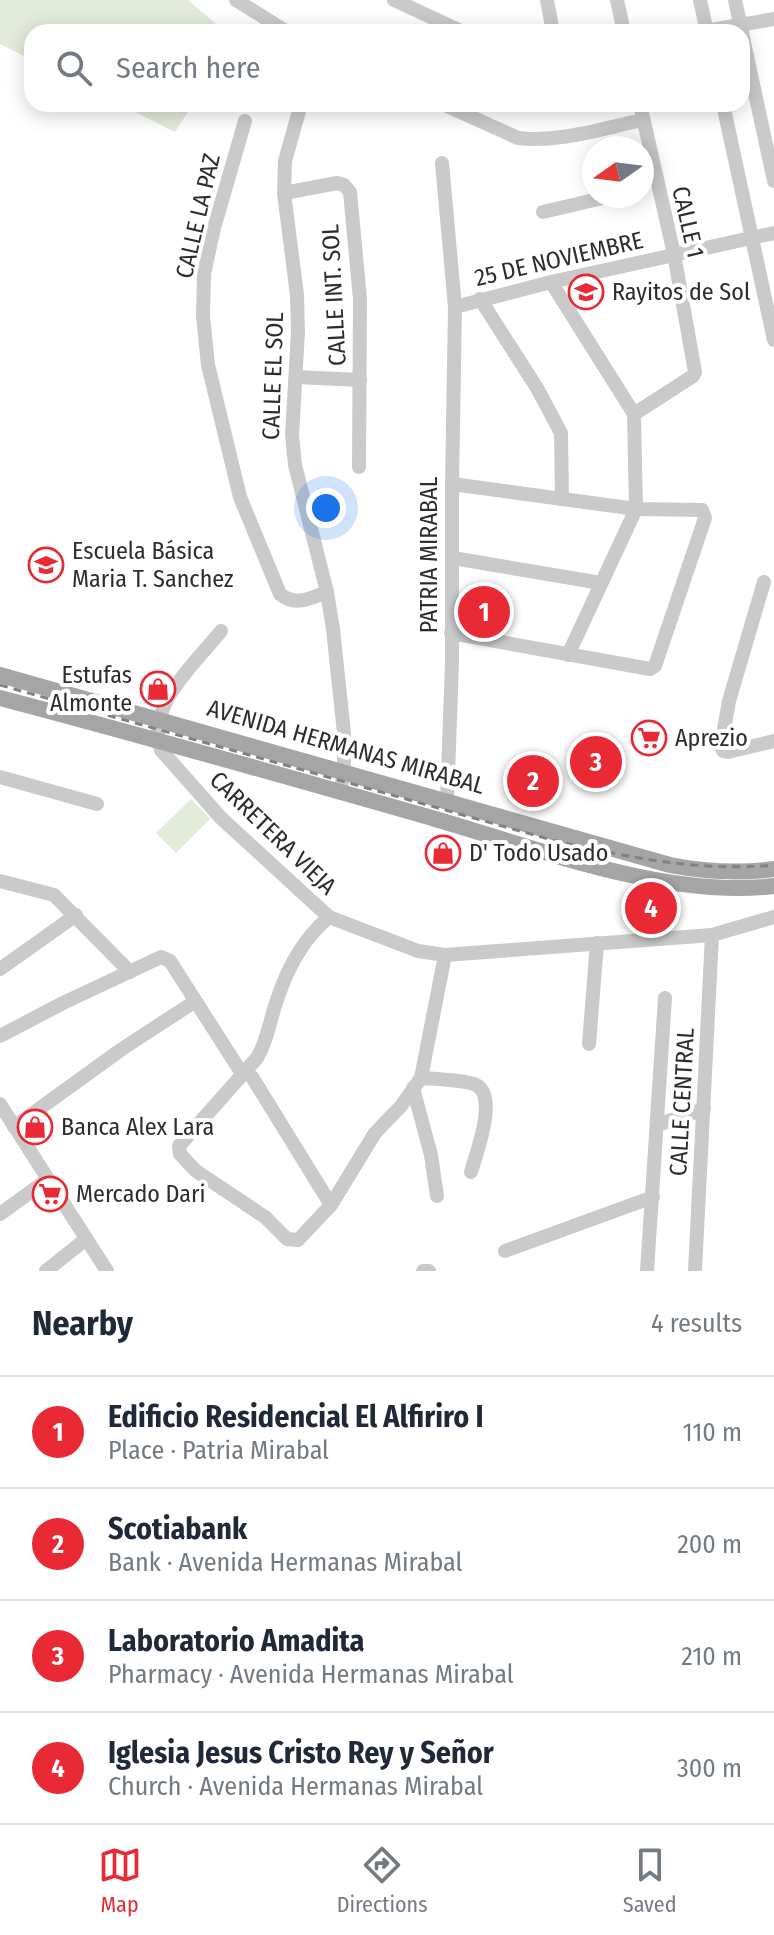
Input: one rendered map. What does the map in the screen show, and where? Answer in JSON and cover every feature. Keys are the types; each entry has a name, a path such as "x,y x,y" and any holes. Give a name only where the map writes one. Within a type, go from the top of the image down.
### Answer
{"main road":[{"name":"AVENIDA HERMANAS MIRABAL","path":"0,675 670,865 708,872 748,873 774,869"},
{"name":"AVENIDA HERMANAS MIRABAL","path":"0,698 157,739 653,881 747,889 774,886"}],"street":[{"path":"236,0 274,24"},
{"path":"394,0 423,6 451,24"},
{"path":"547,0 552,24"},
{"path":"617,0 622,24"},
{"path":"700,0 703,24"},
{"path":"735,0 740,24"},
{"path":"750,27 774,19"},
{"path":"750,71 774,181"},
{"name":"CALLE EL SOL","path":"299,112 285,161 284,193 297,295 292,435 295,465 327,592 344,733 344,772 340,792"},
{"path":"461,112 518,138 532,139 571,135 643,120"},
{"name":"CALLE 1","path":"642,112 644,136"},
{"path":"725,112 774,340"},
{"name":"CALLE LA PAZ","path":"245,121 204,274 203,316 208,365 240,497 280,594 289,602 298,602 327,592"},
{"name":"PATRIA MIRABAL","path":"442,163 455,307 452,663 443,801"},
{"name":"CALLE INT. SOL","path":"284,193 337,183 350,192 360,299 359,467"},
{"name":"CALLE 1","path":"634,414 695,372 674,254 654,200"},
{"path":"543,212 582,203"},
{"name":"25 DE NOVIEMBRE","path":"455,307 551,282 774,233"},
{"path":"551,282 634,414 636,509 568,655"},
{"path":"480,299 537,388 561,433 562,499"},
{"path":"296,377 360,380"},
{"path":"451,638 643,669 655,666 704,514 702,510 636,509 452,484"},
{"path":"453,558 601,583"},
{"path":"764,582 729,701 721,746 723,751 728,752 774,741"},
{"path":"157,739 164,702 221,631"},
{"name":"CARRETERA VIEJA","path":"157,739 161,750 221,818 329,917 418,951 445,955 712,935 774,917"},
{"path":"0,777 97,804"},
{"path":"0,881 49,892 76,915 130,972"},
{"path":"0,969 76,915"},
{"path":"329,917 311,933 300,951 278,995 264,1047 181,1142 180,1154 196,1171 265,1217 287,1239 298,1240 331,1205 375,1133 401,1106 417,1083 445,955"},
{"name":"CALLE CENTRAL","path":"695,1271 712,935"},
{"path":"589,1044 597,943"},
{"path":"0,1036 161,957 165,958 170,961 230,1057 244,1073 252,1077 331,1205"},
{"path":"647,1271 665,998"},
{"path":"14,1127 122,1049 194,1002"},
{"path":"417,1083 474,1084 482,1092 484,1126 471,1172"},
{"path":"417,1083 437,1196"},
{"path":"0,1104 107,1271"},
{"path":"657,1125 704,1109"},
{"path":"0,1214 47,1180"},
{"path":"505,1251 653,1197"},
{"path":"46,1271 86,1239"},
{"path":"423,1271 429,1271"}],"green space":[{"path":"0,0 188,0 216,24 24,24 24,56 0,44"},
{"path":"135,112 188,112 175,132"},
{"path":"191,799 210,819 176,853 156,833"}],"railway":[{"path":"0,685 552,840 690,865 774,865"}],"place":[{"name":"Rayitos de Sol","path":"586,292"},
{"name":"Escuela Básica Maria T. Sanchez","path":"46,565"},
{"name":"Edificio Residencial El Alfiriro I","path":"484,612"},
{"name":"Estufas Almonte","path":"158,689"},
{"name":"Aprezio","path":"649,738"},
{"name":"Laboratorio Amadita","path":"596,762"},
{"name":"Scotiabank","path":"533,781"},
{"name":"D' Todo Usado","path":"443,853"},
{"name":"Iglesia Jesus Cristo Rey y Señor","path":"651,908"},
{"name":"Banca Alex Lara","path":"35,1127"},
{"name":"Mercado Dari","path":"50,1194"}]}
